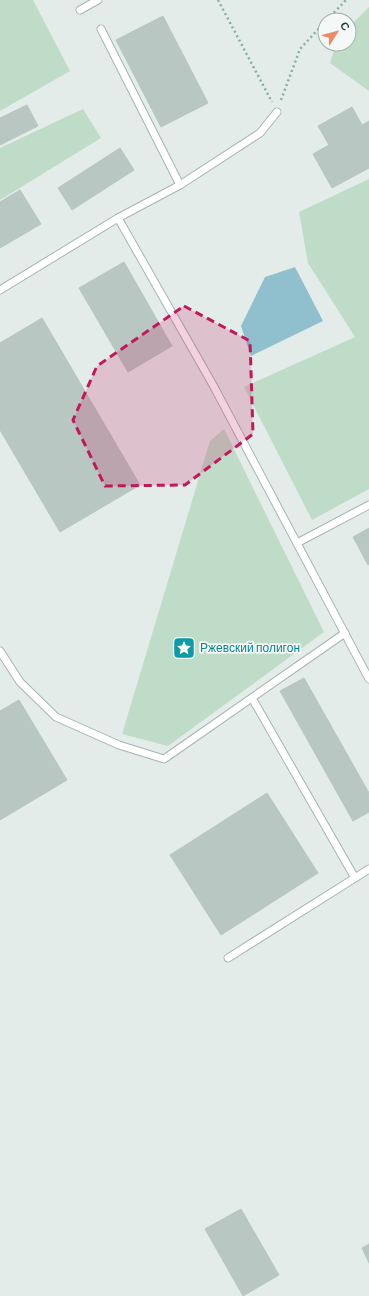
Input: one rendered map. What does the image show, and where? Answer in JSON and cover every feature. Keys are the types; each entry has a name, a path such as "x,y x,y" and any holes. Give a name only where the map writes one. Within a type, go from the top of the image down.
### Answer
{"lane":[{"path":"80,10 98,0"},
{"path":"101,29 180,185"},
{"path":"0,290 118,218 180,185 260,133 277,112"},
{"path":"118,218 213,385 369,679"},
{"path":"297,543 369,505"},
{"path":"0,651 20,682 56,717 119,746 164,760 345,633"},
{"path":"252,698 355,878"},
{"path":"228,958 369,869"}],"path":[{"path":"218,0 277,112"},
{"path":"335,12 346,0"},
{"path":"277,112 300,49 317,31"}],"highlighted area":[{"path":"184,306 250,341 253,434 185,485 105,486 73,420 97,366"}],"green space":[{"path":"0,0 33,0 70,71 0,111"},
{"path":"369,7 369,91 330,63 333,52 357,52 357,19"},
{"path":"83,109 101,138 0,200 0,148"},
{"path":"369,179 369,489 312,520 244,387 355,337 308,263 299,212"},
{"path":"224,429 324,632 168,746 122,734 210,441"}],"water":[{"path":"295,267 323,321 251,356 241,326 265,277"}],"building":[{"path":"163,16 208,103 161,127 116,40"},
{"path":"27,105 38,126 0,145 0,118"},
{"path":"352,107 362,125 369,121 369,168 332,188 313,154 329,145 318,126"},
{"path":"120,148 134,170 72,210 58,188"},
{"path":"20,190 41,224 0,248 0,202"},
{"path":"124,262 172,346 128,372 79,288"},
{"path":"42,318 140,485 60,532 0,430 0,343"},
{"path":"369,528 369,564 368,565 353,537"},
{"path":"304,678 369,793 369,812 353,821 280,691"},
{"path":"19,700 67,780 0,820 0,711"},
{"path":"267,793 318,873 221,935 170,855"},
{"path":"241,1209 279,1275 243,1296 205,1229"},
{"path":"369,1244 369,1263 362,1248"}],"place":[{"name":"Ржевский полигон","path":"184,648"}]}
